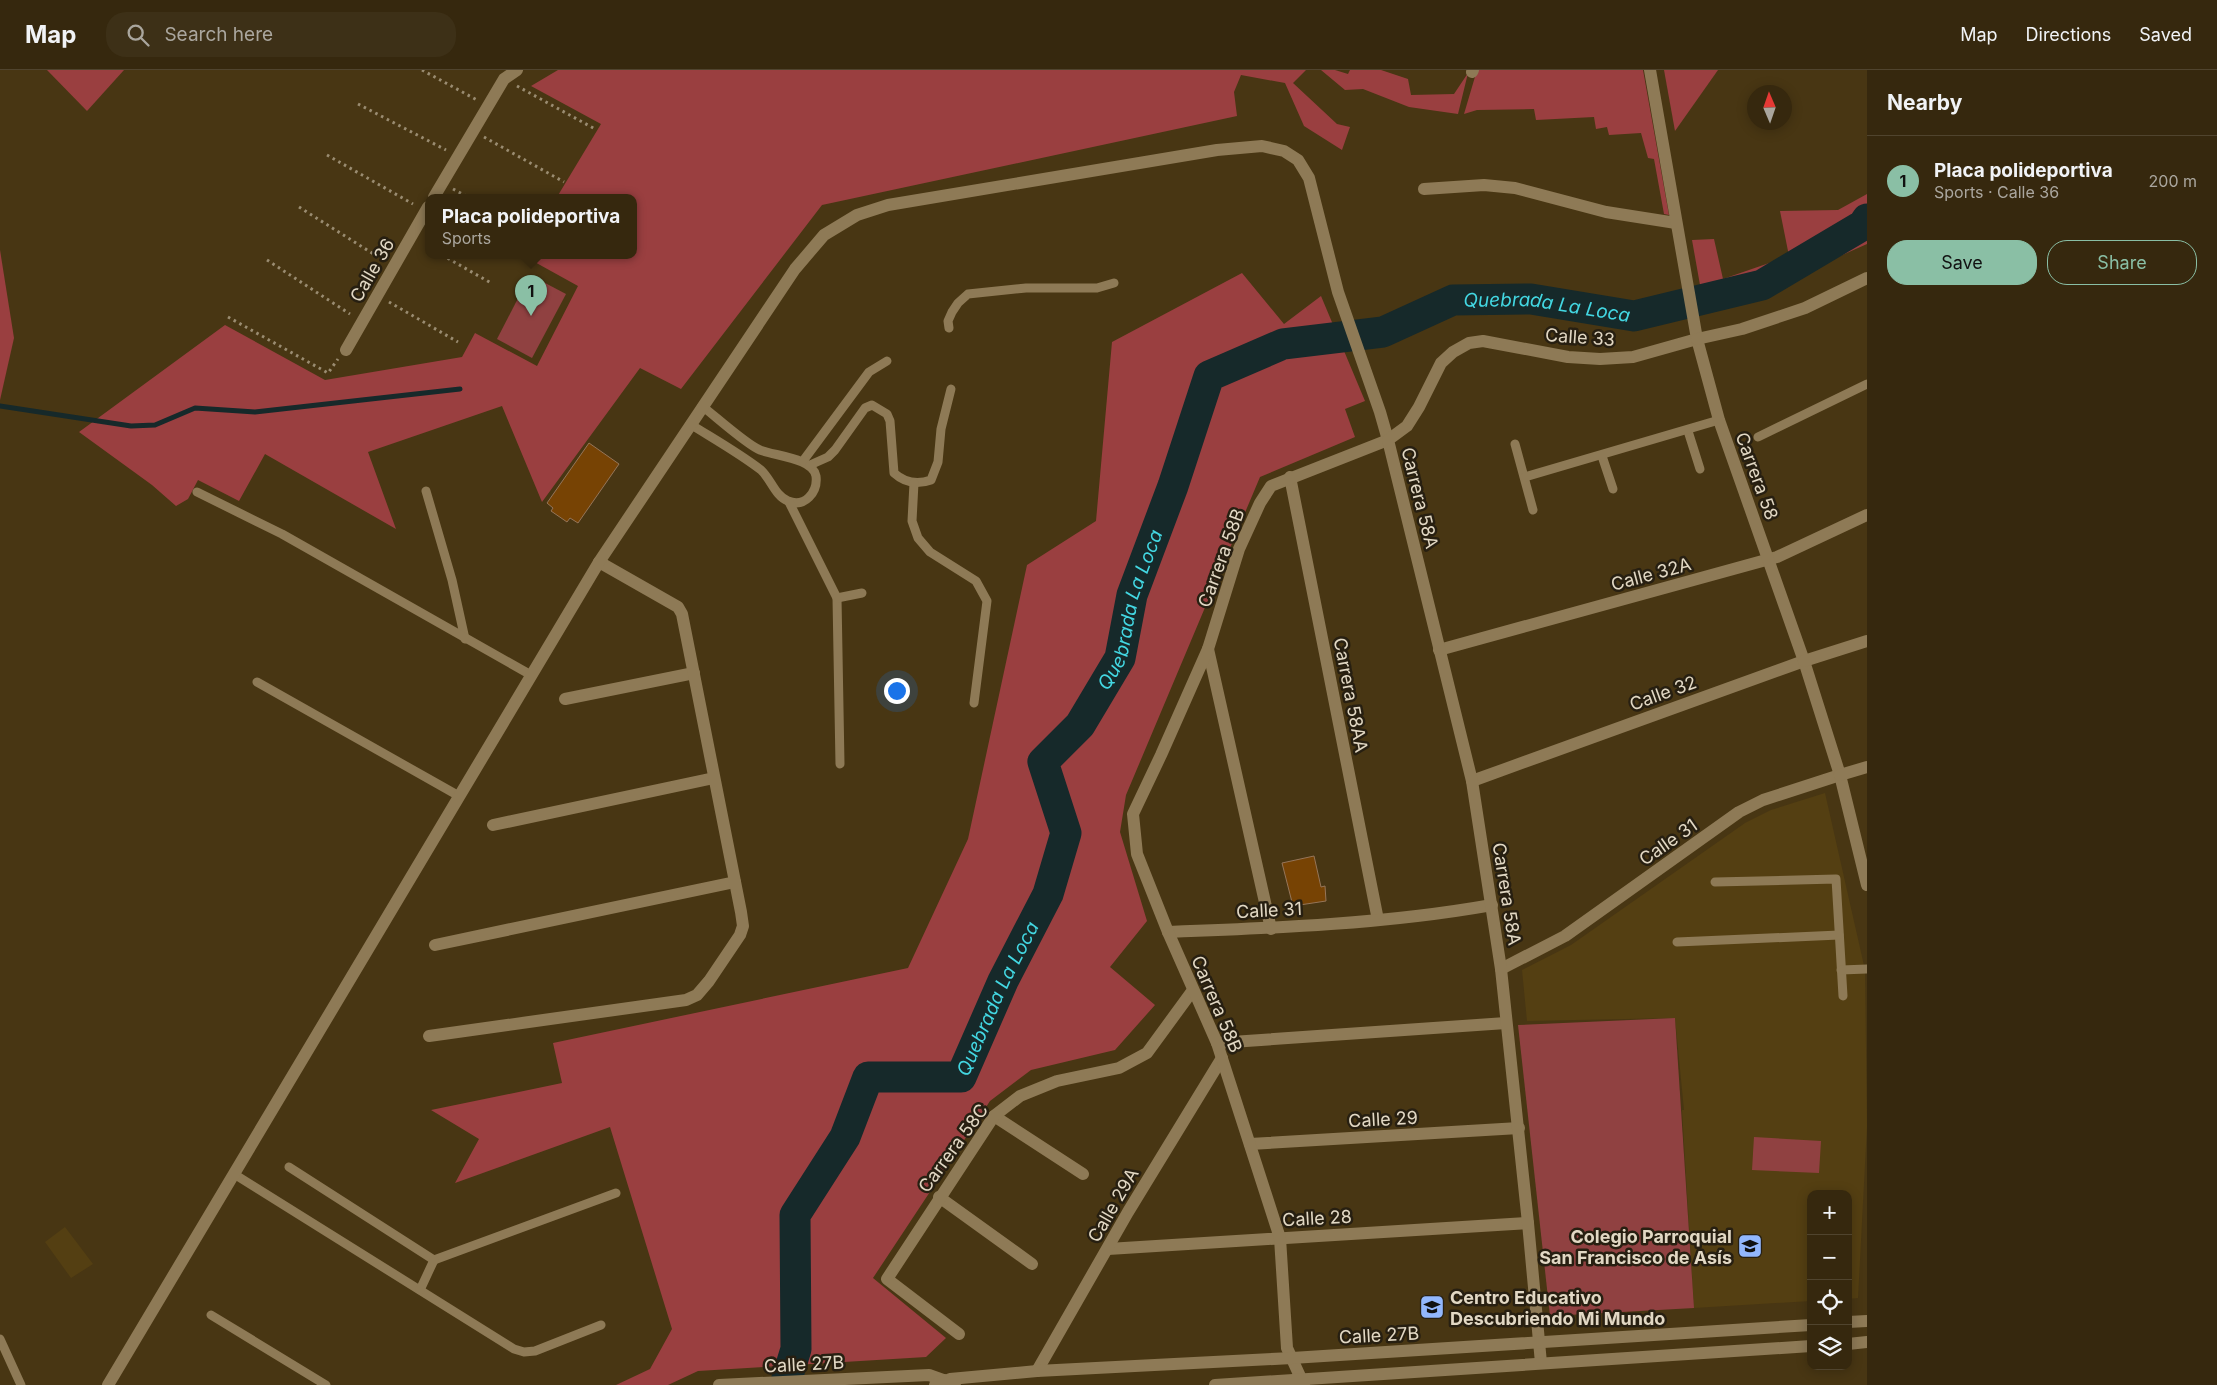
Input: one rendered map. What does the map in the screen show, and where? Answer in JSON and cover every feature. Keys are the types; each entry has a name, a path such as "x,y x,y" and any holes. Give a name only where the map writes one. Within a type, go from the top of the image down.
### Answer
{"street":[{"path":"436,194 504,79 517,70"},
{"name":"Carrera 58","path":"1650,70 1697,339 1719,420 1804,661 1840,775 1867,885"},
{"name":"Carrera 58A","path":"108,1385 599,562 795,269 824,235 858,215 888,205 1216,150 1262,146 1284,151 1298,160 1309,178 1338,292 1388,440 1472,781 1501,969 1519,1128 1541,1363"},
{"path":"1424,189 1484,185 1515,188 1606,212 1676,223"},
{"name":"Calle 36","path":"346,350 425,213"},
{"name":"Calle 33","path":"1388,440 1407,426 1419,407 1441,363 1453,352 1469,343 1483,341 1568,357 1600,359 1633,357 1697,339 1742,329 1805,308 1867,278"},
{"name":"Carrera 58B","path":"1302,1382 1287,1348 1280,1238 1217,1043 1168,932 1137,854 1133,814 1169,739 1208,650 1239,549 1260,503 1271,486 1388,440"},
{"name":"Carrera 58AA","path":"1290,478 1378,920"},
{"name":"Calle 32A","path":"1439,650 1777,557 1867,515"},
{"path":"429,1036 686,1000 697,995 709,981 740,935 742,926 735,882 682,614 678,607 599,562"},
{"name":"Calle 32","path":"1472,781 1804,661 1867,641"},
{"name":"Carrera 58B","path":"1208,650 1271,929"},
{"path":"565,699 694,673"},
{"name":"Calle 31","path":"1501,969 1565,936 1739,812 1763,800 1867,767"},
{"path":"493,825 714,778"},
{"path":"435,944 735,882"},
{"name":"Calle 31","path":"1168,932 1271,929 1378,920 1492,905"},
{"name":"Carrera 58C","path":"959,1334 887,1279 939,1197 994,1116 1020,1096 1057,1081 1119,1068 1147,1053 1193,990"},
{"path":"1217,1043 1506,1022"},
{"name":"Calle 29A","path":"1037,1371 1222,1058"},
{"path":"994,1116 1082,1174"},
{"name":"Calle 29","path":"1250,1144 1519,1128"},
{"path":"939,1197 1032,1264"},
{"name":"Calle 28","path":"1108,1248 1528,1223"},
{"path":"1852,1322 1867,1321"},
{"name":"Calle 27B","path":"719,1385 929,1375 942,1381 1037,1371 1292,1358 1807,1325"},
{"path":"1852,1344 1867,1342"},
{"path":"1215,1385 1302,1382 1541,1363 1807,1346"},
{"path":"890,1378 902,1385"},
{"path":"942,1381 963,1385"}],"lane":[{"path":"948,328 952,312 968,294 1026,288 1097,288 1114,283"},
{"path":"806,463 869,372 888,361"},
{"path":"1758,436 1867,384"},
{"path":"806,463 828,457 865,408 872,405 887,414 890,421 894,473 905,481 914,483 931,480 935,472 941,429 951,390"},
{"path":"702,406 758,449 806,463 816,474 816,485 813,493 807,499 789,502"},
{"path":"1525,477 1688,431 1719,420"},
{"path":"690,424 762,471 780,496 789,502 837,598 840,764"},
{"path":"1688,431 1700,469"},
{"path":"1515,444 1533,510"},
{"path":"1602,456 1614,488"},
{"path":"914,483 912,521 918,538 930,552 976,581 987,601 974,703"},
{"path":"426,491 452,580 465,639"},
{"path":"197,492 282,534 531,675"},
{"path":"837,598 862,593"},
{"path":"257,682 459,796"},
{"path":"1715,882 1836,879 1843,996"},
{"path":"1676,942 1839,935"},
{"path":"1841,970 1867,969"},
{"path":"289,1167 434,1260"},
{"path":"234,1174 514,1349 524,1352 535,1351 601,1325"},
{"path":"420,1290 434,1260 616,1193"},
{"path":"212,1315 326,1385"},
{"path":"0,1339 21,1385"}],"path":[{"path":"422,70 488,106"},
{"path":"504,79 595,129"},
{"path":"358,104 458,156"},
{"path":"473,130 564,182"},
{"path":"327,154 425,208"},
{"path":"299,208 394,267"},
{"path":"449,259 491,283"},
{"path":"267,260 362,322"},
{"path":"377,295 458,342"},
{"path":"228,317 328,373 346,350"}],"shaded area":[{"path":"47,70 124,70 87,111"},
{"path":"558,70 1306,70 1293,83 1337,124 1350,127 1342,150 1304,126 1285,83 1241,75 1234,92 1237,116 822,205 681,389 640,368 542,502 502,406 368,452 396,529 265,454 239,501 198,480 188,499 176,506 152,485 79,432 225,325 325,380 462,357 475,333 537,366 578,286 529,259 637,259 637,194 559,194 601,124 531,86"},
{"path":"1321,70 1335,70 1348,74 1350,70 1381,70 1408,79 1411,95 1454,94 1468,73 1458,114 1409,107 1363,89 1345,90"},
{"path":"1477,70 1643,70 1669,215 1664,214 1654,159 1648,158 1641,133 1609,135 1607,127 1596,129 1594,117 1536,120 1534,109 1477,110 1464,114"},
{"path":"1664,70 1718,70 1675,131"},
{"path":"1867,194 1867,244 1723,308 1705,313 1692,240 1714,239 1723,279 1789,256 1780,211 1838,210"},
{"path":"0,250 14,338 0,400"},
{"path":"1242,273 1284,324 1321,296 1365,401 1345,409 1355,437 1260,477 1126,795 1120,832 1147,921 1110,967 1155,1005 1115,1050 1031,1070 990,1101 873,1278 946,1338 926,1357 698,1371 668,1385 616,1385 650,1369 672,1329 610,1127 455,1183 479,1139 431,1110 562,1083 553,1043 908,968 968,839 1027,565 1096,521 1112,342"},
{"path":"530,275 566,294 532,358 497,339"},
{"path":"1825,793 1865,970 1867,1126 1858,1298 1852,1299 1852,1190 1807,1190 1807,1301 1694,1308 1682,1110 1684,1110 1675,1018 1527,1021 1522,970 1571,945 1745,823 1771,810"},
{"path":"1675,1018 1694,1308 1550,1316 1518,1025"},
{"path":"1754,1137 1821,1141 1819,1173 1752,1170"},
{"path":"65,1227 93,1264 71,1278 45,1242"}],"building":[{"path":"589,443 619,464 578,523 570,518 567,522 551,511 553,508 547,503"},
{"path":"1314,856 1321,887 1325,886 1326,901 1293,906 1282,863"}],"waterway":[{"name":"Quebrada La Loca","path":"785,1385 796,1349 795,1215 845,1137 868,1077 961,1077 1003,981 1048,894 1066,833 1043,762 1080,725 1120,658 1132,595 1173,486 1209,376 1283,344 1383,332 1453,300 1531,299 1634,316 1762,285 1863,225 1867,219"},
{"path":"0,406 131,426 155,425 195,408 255,412 460,389"}],"place":[{"name":"Placa polideportiva","path":"531,316"},
{"name":"Colegio Parroquial San Francisco de Asís","path":"1750,1246"},
{"name":"Centro Educativo Descubriendo Mi Mundo","path":"1432,1307"}]}
